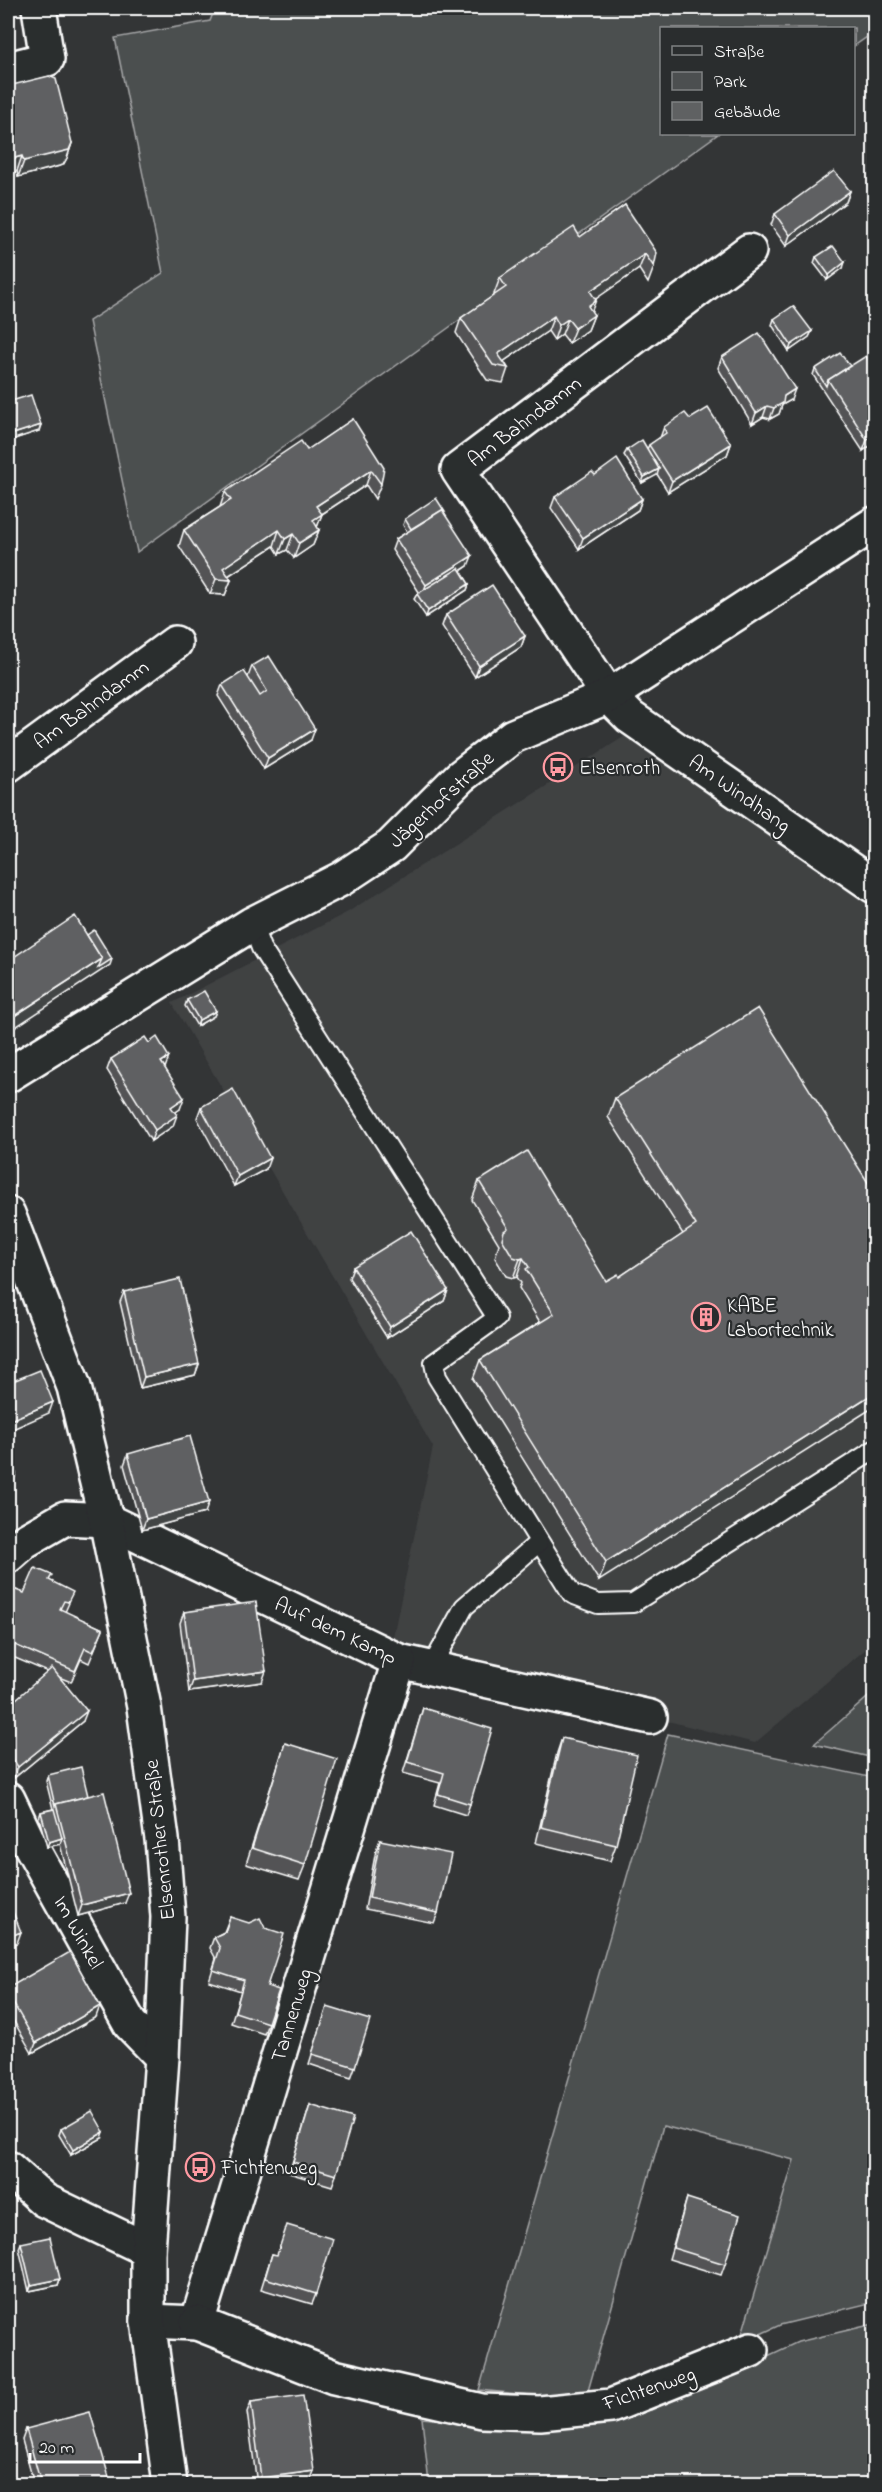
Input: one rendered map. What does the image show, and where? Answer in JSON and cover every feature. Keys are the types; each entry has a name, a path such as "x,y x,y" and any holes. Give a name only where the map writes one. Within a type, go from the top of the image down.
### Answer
{"street":[{"path":"8,69 47,59 39,8"},
{"name":"Am Bahndamm","path":"609,696 458,470 749,251"},
{"name":"Jägerhofstraße","path":"8,1075 252,924 340,879 391,846 460,777 513,736 609,696 874,524"},
{"name":"Am Bahndamm","path":"8,765 175,643"},
{"name":"Am Windhang","path":"609,696 630,717 874,886"},
{"name":"Elsenrother Straße","path":"8,1214 74,1388 106,1520 144,1707 162,1839 168,1917 162,2057 148,2250 148,2321 170,2484"},
{"path":"8,1556 25,1541 65,1518 106,1520"},
{"name":"Auf dem Kamp","path":"106,1520 399,1661 650,1717"},
{"name":"Tannenweg","path":"197,2323 399,1661"},
{"name":"Im Winkel","path":"8,1799 28,1840 130,2024 162,2057"},
{"path":"8,2168 44,2200 148,2250"},
{"path":"148,2321 197,2323"},
{"name":"Fichtenweg","path":"197,2323 334,2378 483,2411 540,2413 611,2406 751,2350"}],"lane":[{"path":"252,924 261,948 497,1318 434,1363 437,1377 538,1543 572,1594 598,1604 633,1603 874,1450"},
{"path":"431,1668 464,1607 538,1543"}],"shaded area":[{"path":"633,731 874,900 874,1642 755,1743 390,1651 433,1447 172,1003 348,912"}],"green space":[{"path":"215,8 874,8 874,32 855,45 855,27 660,27 660,135 717,135 137,552 89,321 163,273 115,38 210,21"},
{"path":"874,1692 874,1758 814,1744"},
{"path":"668,1734 874,1778 874,2302 780,2325 739,2344 794,2160 663,2126 588,2391 540,2396 479,2390"},
{"path":"874,2324 874,2484 429,2484 422,2418 518,2427 651,2410 798,2342"}],"building":[{"path":"49,76 56,79 72,143 69,150 24,161 22,156 8,160 8,86"},
{"path":"834,171 850,191 790,235 775,214"},
{"path":"625,205 657,253 654,267 645,254 590,291 596,300 588,306 594,315 575,328 568,319 559,325 554,316 498,354 508,368 493,365 461,318 506,287 500,278 537,252 574,227 580,237"},
{"path":"833,246 845,262 829,275 816,257"},
{"path":"793,306 812,331 791,345 774,319"},
{"path":"759,333 795,389 784,396 783,403 774,408 767,406 756,413 722,357"},
{"path":"840,353 850,366 828,380 826,386 815,369"},
{"path":"866,356 874,369 874,435 867,440 828,380"},
{"path":"31,395 41,425 10,435 8,402"},
{"path":"708,408 731,444 672,481 649,445 666,433 664,427 685,413 690,419"},
{"path":"353,419 384,468 381,484 371,470 316,506 322,514 313,520 319,530 299,543 293,534 285,539 279,530 223,568 231,580 216,579 184,530 231,500 225,492 301,441 307,450"},
{"path":"642,440 659,469 644,477 627,450"},
{"path":"617,459 642,499 583,538 555,497 592,472 595,475"},
{"path":"436,498 445,512 442,510 411,529 405,519"},
{"path":"442,510 472,556 426,585 396,539"},
{"path":"459,568 469,584 428,611 417,594"},
{"path":"492,585 525,636 479,666 446,615"},
{"path":"269,656 315,729 268,758 222,685 244,671 260,696 267,691 252,666"},
{"path":"75,916 102,959 8,1020 8,961"},
{"path":"94,930 112,959 98,968 102,959 87,935"},
{"path":"204,991 216,1011 199,1020 187,1000"},
{"name":"KABE Labortechnik","path":"758,1008 874,1192 874,1393 606,1562 480,1360 554,1314 526,1269 529,1267 523,1258 513,1257 502,1239 504,1231 508,1228 479,1181 527,1151 606,1281 618,1274 619,1277 696,1225 615,1098"},
{"path":"145,1037 149,1043 157,1037 169,1057 161,1062 184,1098 171,1107 177,1115 155,1130 111,1059"},
{"path":"233,1089 270,1158 238,1176 201,1107"},
{"path":"411,1231 448,1290 390,1327 353,1267"},
{"path":"180,1279 199,1364 144,1377 124,1292"},
{"path":"40,1370 53,1402 8,1421 8,1383"},
{"path":"190,1436 209,1502 146,1519 128,1454"},
{"path":"8,1453 16,1474 8,1478"},
{"path":"35,1568 52,1575 49,1580 73,1592 68,1602 64,1601 60,1609 103,1629 93,1652 85,1648 75,1671 8,1642 8,1587 24,1593"},
{"path":"256,1602 266,1671 193,1681 184,1612"},
{"path":"52,1668 87,1711 18,1767 8,1751 8,1706"},
{"path":"423,1708 492,1729 470,1804 438,1794 444,1773 407,1762"},
{"path":"562,1738 637,1755 616,1845 541,1827"},
{"path":"285,1743 337,1759 305,1865 252,1848"},
{"path":"81,1767 88,1796 55,1806 48,1775"},
{"path":"104,1792 129,1893 82,1905 56,1804"},
{"path":"54,1809 62,1838 49,1842 41,1812"},
{"path":"380,1840 451,1854 438,1913 369,1898"},
{"path":"8,1899 21,1932 8,1937"},
{"path":"230,1917 249,1923 260,1918 265,1928 284,1934 267,1986 279,1990 268,2023 235,2012 244,1980 213,1970 220,1948 214,1937 225,1932"},
{"path":"70,1952 100,2006 36,2043 8,1997 8,1988"},
{"path":"327,2007 370,2020 355,2067 312,2054"},
{"path":"310,2105 353,2118 336,2175 293,2162"},
{"path":"92,2111 104,2132 73,2150 61,2129"},
{"path":"687,2198 740,2215 725,2264 673,2248"},
{"path":"287,2225 333,2239 316,2294 265,2278 272,2254 277,2255"},
{"path":"50,2237 60,2279 31,2285 21,2243"},
{"path":"303,2395 314,2471 261,2478 251,2402"},
{"path":"90,2412 111,2484 41,2484 26,2429"}],"place":[{"name":"Elsenroth","path":"558,767"},
{"name":"KABE Labortechnik","path":"706,1317"},
{"name":"Fichtenweg","path":"200,2167"}]}
